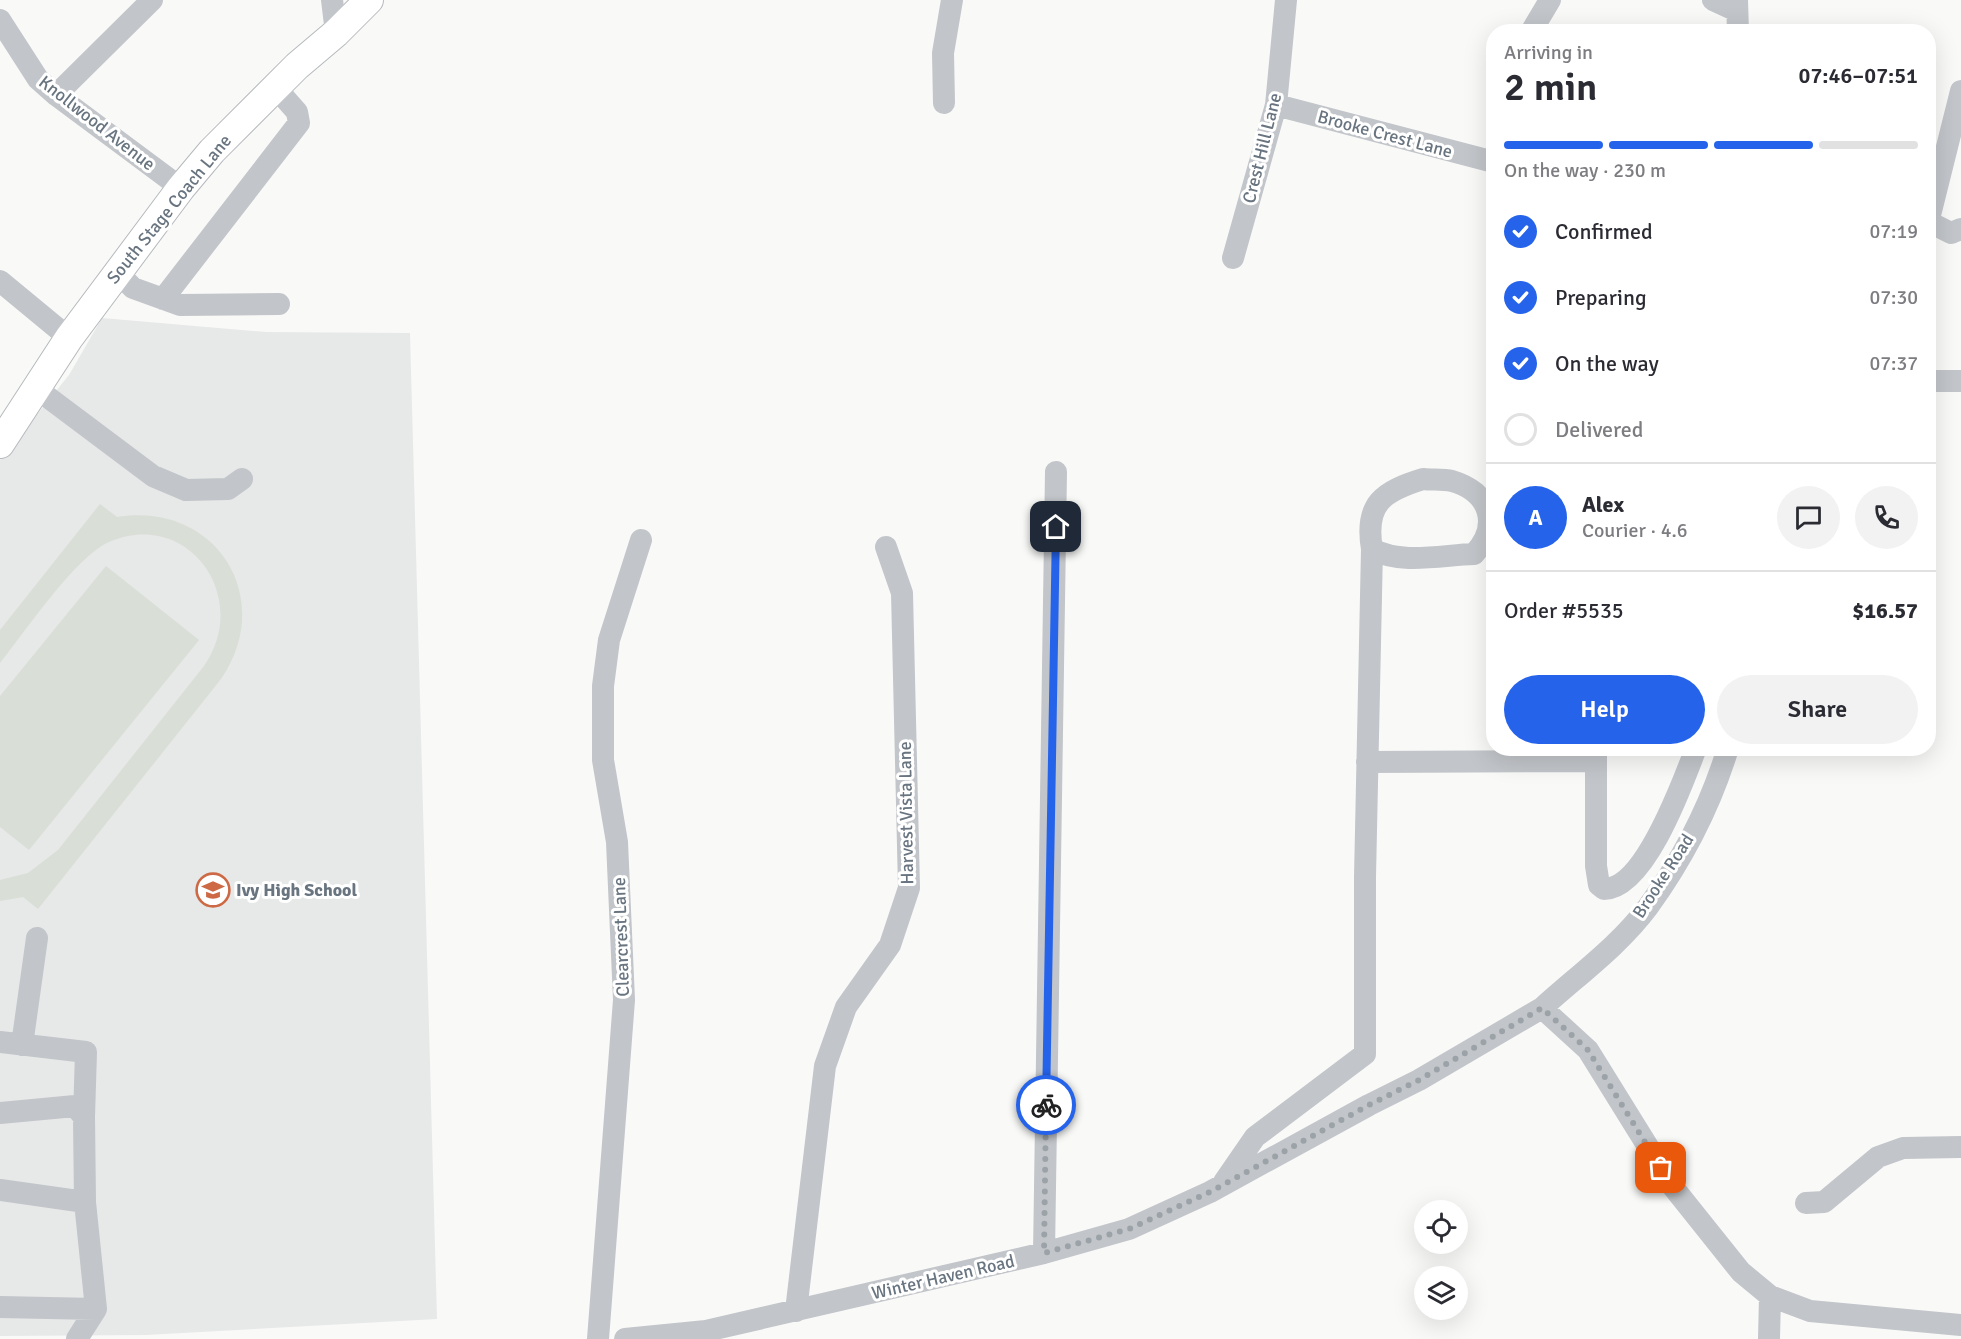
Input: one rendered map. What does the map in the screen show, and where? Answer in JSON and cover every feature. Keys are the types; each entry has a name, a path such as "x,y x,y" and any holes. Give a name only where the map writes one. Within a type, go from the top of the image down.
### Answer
{"main road":[{"name":"South Stage Coach Lane","path":"0,444 69,338 181,188 212,151 275,87 336,33 369,0"}],"street":[{"path":"56,95 152,0"},
{"path":"332,0 336,33"},
{"path":"944,103 943,53 952,0"},
{"name":"Crest Hill Lane","path":"1233,258 1276,105 1286,0"},
{"path":"1536,24 1550,0"},
{"path":"1713,0 1737,14"},
{"name":"Knollwood Avenue","path":"0,20 38,79 56,95 181,188"},
{"path":"163,299 299,123 297,112 275,87"},
{"path":"1936,193 1961,91"},
{"name":"Brooke Crest Lane","path":"1276,105 1486,160"},
{"path":"1936,225 1951,233 1961,229"},
{"path":"117,272 133,288 180,305 279,304"},
{"path":"0,281 69,338"},
{"path":"1936,381 1961,381"},
{"path":"37,389 153,476 186,490 228,489 242,479"},
{"path":"1044,1253 1056,472"},
{"path":"1222,1186 1255,1137 1365,1054 1371,527 1379,501 1393,488 1423,479 1450,481 1469,489 1484,502 1486,507"},
{"path":"1372,549 1381,554 1402,557 1474,554 1486,539"},
{"name":"Clearcrest Lane","path":"598,1339 624,1000 617,842 603,760 603,686 609,640 641,540"},
{"name":"Harvest Vista Lane","path":"796,1311 825,1066 846,1007 890,945 909,888 902,593 886,547"},
{"path":"1367,762 1563,756"},
{"path":"1596,756 1596,866 1599,885 1604,889 1628,880 1649,852 1682,786 1693,756"},
{"name":"Brooke Road","path":"1542,1008 1614,943 1647,908 1683,852 1718,780 1726,756"},
{"path":"37,938 11,1043 86,1052 85,1202 96,1309 77,1339"},
{"path":"1542,1008 1588,1050 1673,1187 1741,1272 1770,1296 1810,1311 1961,1325"},
{"name":"Winter Haven Road","path":"625,1339 706,1331 1044,1253 1129,1229 1222,1186 1419,1080 1542,1008"},
{"path":"0,1113 75,1106 84,1117"},
{"path":"1806,1203 1824,1202 1878,1157 1903,1148 1961,1147"},
{"path":"0,1190 85,1202"},
{"path":"1769,1339 1770,1296"},
{"path":"0,1307 96,1309"}],"shaded area":[{"name":"Ivy High School","path":"102,318 266,332 410,333 437,1319 146,1335 0,1336 0,460 69,375"},
{"path":"100,504 117,517 152,516 182,524 208,540 227,561 239,587 242,617 237,648 221,679 38,909 23,897 0,901 0,880 28,873 58,850 204,666 217,639 221,613 216,587 204,565 186,548 164,537 138,535 109,542 82,562 52,596 0,663 0,630"},
{"path":"106,566 199,640 29,850 0,827 0,696"}],"way so far":[{"path":"1046,1105 1044,1253 1129,1229 1210,1192 1419,1080 1542,1008 1588,1050 1661,1168"}],"place":[{"name":"Ivy High School","path":"213,890"}],"route":[{"path":"1046,1105 1056,527"}]}
